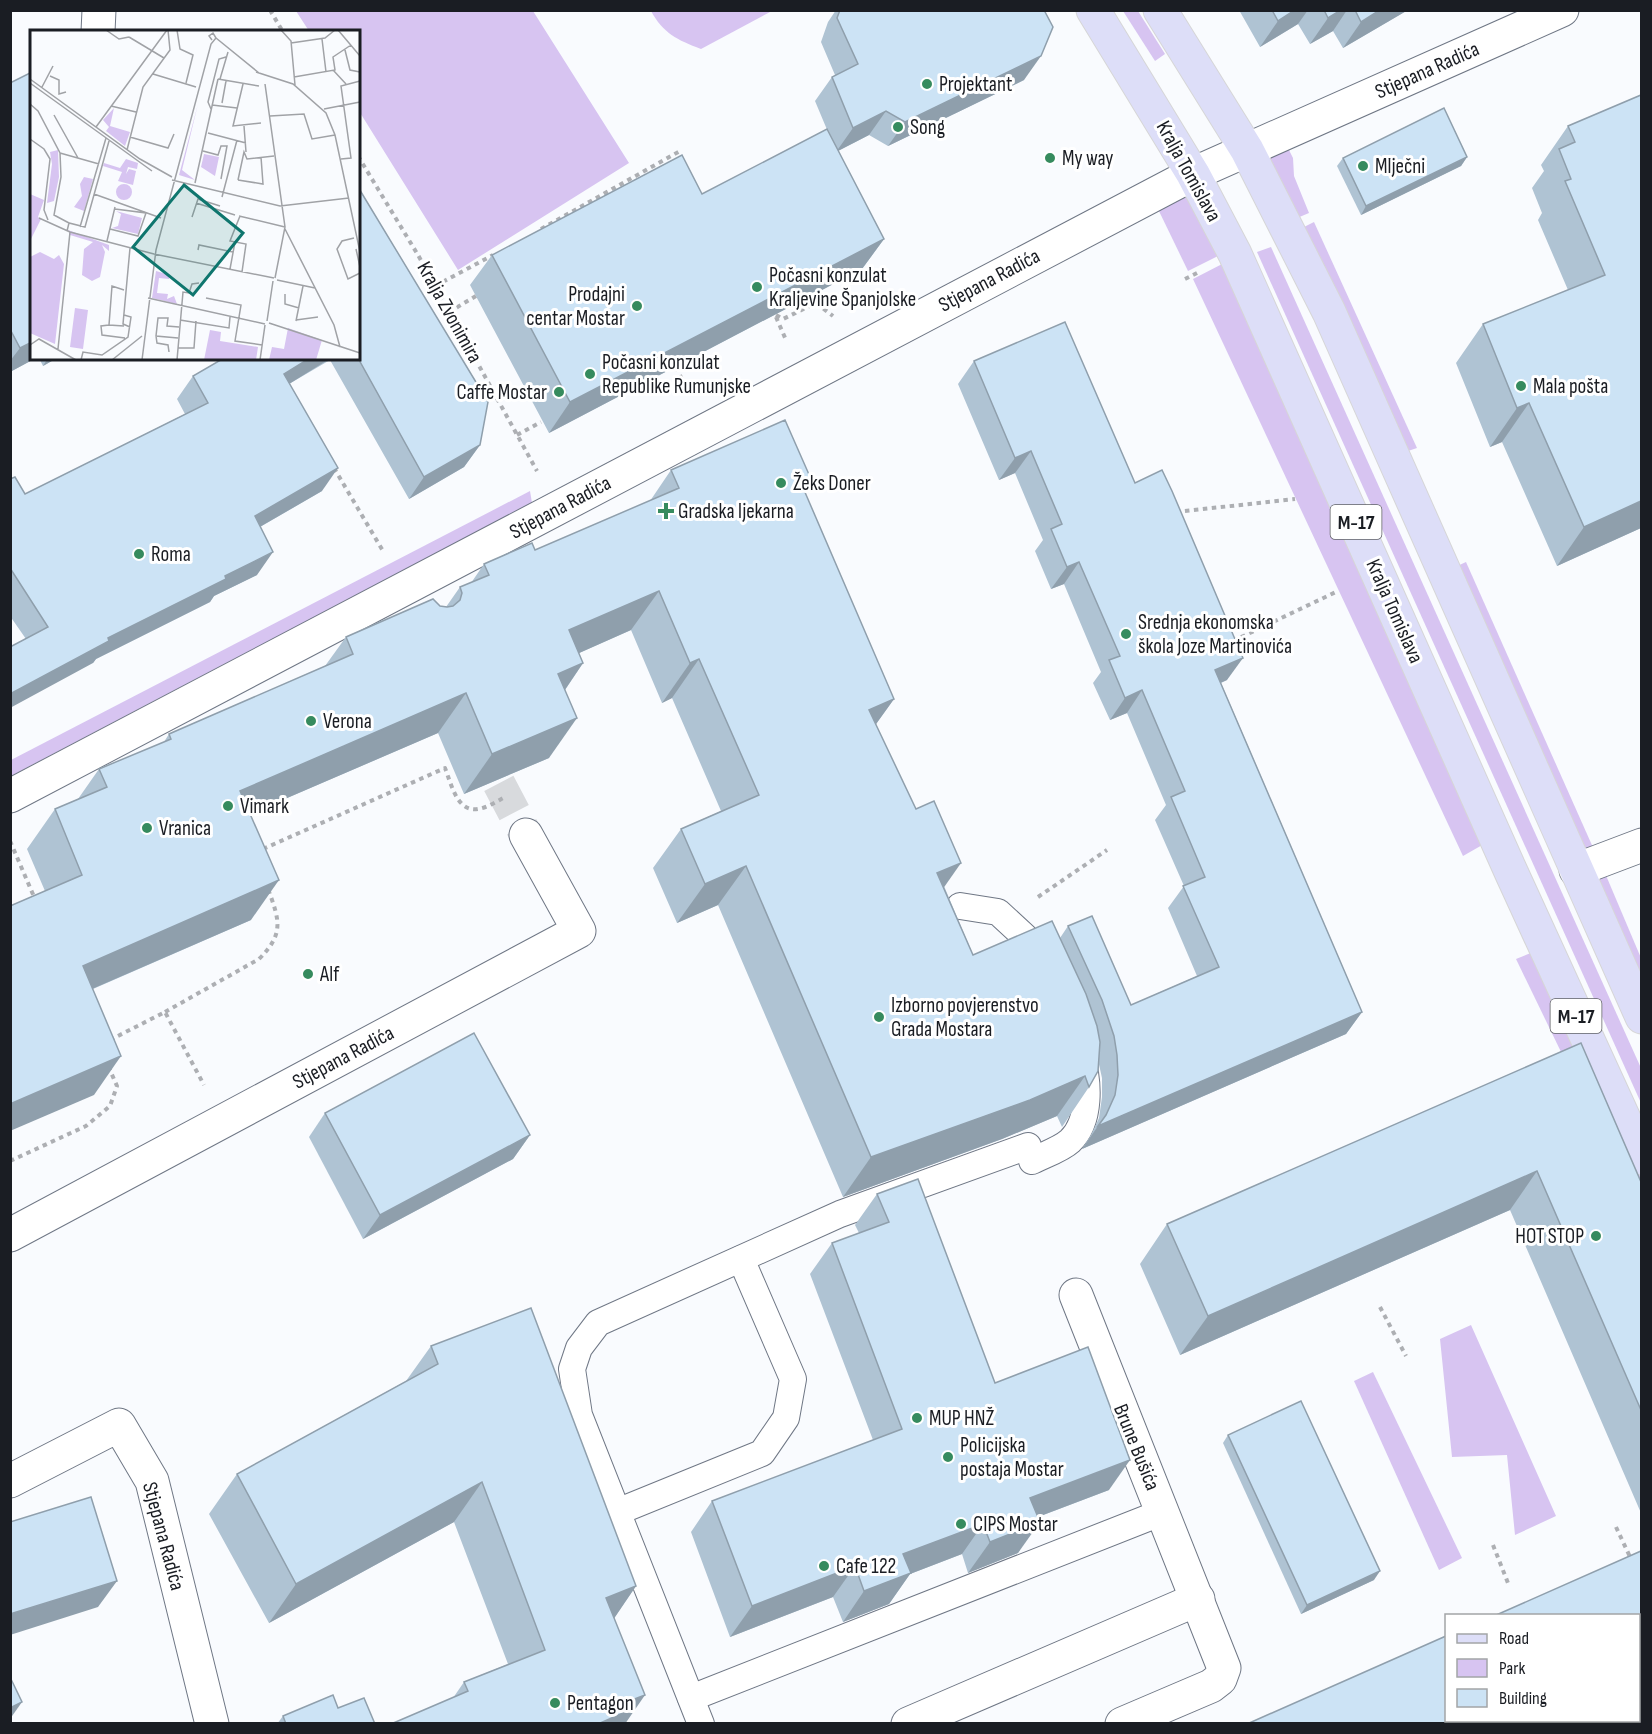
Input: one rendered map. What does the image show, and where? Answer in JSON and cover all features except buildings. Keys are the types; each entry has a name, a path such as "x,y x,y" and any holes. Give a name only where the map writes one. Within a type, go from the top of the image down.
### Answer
{"main road":[{"name":"Kralja Tomislava","path":"1093,10 1193,174 1235,254 1641,1158"},
{"name":"M-17","path":"1160,10 1247,150 1329,312 1641,1017"}],"street":[{"path":"98,30 99,10"},
{"name":"Stjepana Radića","path":"10,796 403,602 1193,174 1562,10"},
{"name":"Stjepana Radića","path":"10,1235 579,931 526,835"},
{"path":"1576,870 1641,845"},
{"name":"Brune Bušića","path":"1076,1295 1224,1668 1220,1679 1211,1686 1122,1724"},
{"name":"Stjepana Radića","path":"14,1470 120,1425 152,1481 212,1724"},
{"path":"908,1724 1198,1599"}],"lane":[{"path":"960,906 998,912 1024,936 1038,955 1051,981"},
{"path":"701,1724 579,1415 572,1369 579,1348 598,1323 840,1214 1069,1142 1078,1131 1088,1089 1085,1067 1073,1031"},
{"path":"617,1512 762,1453 786,1418 793,1380 741,1259"},
{"path":"691,1698 1163,1512"}],"path":[{"path":"270,10 282,30"},
{"path":"537,231 680,151"},
{"name":"Kralja Zvonimira","path":"360,159 435,286 537,471"},
{"path":"598,198 603,206"},
{"path":"435,286 496,253"},
{"path":"449,312 476,296"},
{"path":"787,341 776,315 783,319 816,303 833,316"},
{"path":"676,367 688,392"},
{"path":"517,435 541,423"},
{"path":"330,460 383,551"},
{"path":"1168,513 1295,499"},
{"path":"1225,645 1338,591"},
{"path":"253,853 444,768 461,804 468,809 479,809 506,796"},
{"path":"10,842 38,905"},
{"path":"109,1041 259,959 270,949 279,931 275,908 266,886"},
{"path":"165,1012 224,1121"},
{"path":"10,1161 86,1126 110,1106 117,1086 108,1066"},
{"path":"1380,1307 1406,1356"},
{"path":"1616,1527 1636,1568"},
{"path":"1493,1545 1508,1583"}],"green space":[{"path":"296,11 533,11 629,163 458,270 360,113 360,30 308,30"},
{"path":"651,11 772,11 701,49 672,35 660,25"},
{"path":"1123,11 1138,11 1165,54 1155,61"},
{"path":"1286,144 1293,158 1294,176 1309,213 1290,221 1264,163"},
{"path":"1187,192 1226,252 1188,271 1157,207"},
{"path":"1314,222 1417,448 1405,452 1294,232"},
{"path":"1271,247 1641,1068 1641,1103 1257,252"},
{"path":"1228,261 1484,844 1463,856 1193,279"},
{"path":"530,491 532,503 11,776 11,760"},
{"path":"1466,562 1595,852 1579,854 1455,567"},
{"path":"1602,866 1641,958 1641,1002 1588,882"},
{"path":"1533,952 1641,1171 1641,1217 1516,959"},
{"path":"1471,1325 1556,1516 1515,1535 1507,1455 1452,1457 1440,1339"},
{"path":"1373,1372 1462,1558 1439,1570 1354,1381"}],"tunnel":[{"path":"476,740 526,835"}],"place":[{"name":"Projektant","path":"927,84"},
{"name":"Song","path":"898,127"},
{"name":"My way","path":"1050,158"},
{"name":"Mlječni","path":"1363,166"},
{"name":"Počasni konzulat Kraljevine Španjolske","path":"757,287"},
{"name":"Prodajni centar Mostar","path":"637,306"},
{"name":"Počasni konzulat Republike Rumunjske","path":"590,374"},
{"name":"Mala pošta","path":"1521,386"},
{"name":"Caffe Mostar","path":"559,392"},
{"name":"Žeks Doner","path":"781,483"},
{"name":"Gradska ljekarna","path":"666,511"},
{"name":"Roma","path":"139,554"},
{"name":"Srednja ekonomska škola Joze Martinovića","path":"1126,634"},
{"name":"Verona","path":"311,721"},
{"name":"Vimark","path":"228,806"},
{"name":"Vranica","path":"147,828"},
{"name":"Alf","path":"308,974"},
{"name":"Izborno povjerenstvo Grada Mostara","path":"879,1017"},
{"name":"HOT STOP","path":"1596,1236"},
{"name":"MUP HNŽ","path":"917,1418"},
{"name":"Policijska postaja Mostar","path":"948,1457"},
{"name":"CIPS Mostar","path":"961,1524"},
{"name":"Cafe 122","path":"824,1566"},
{"name":"Pentagon","path":"555,1703"}]}
